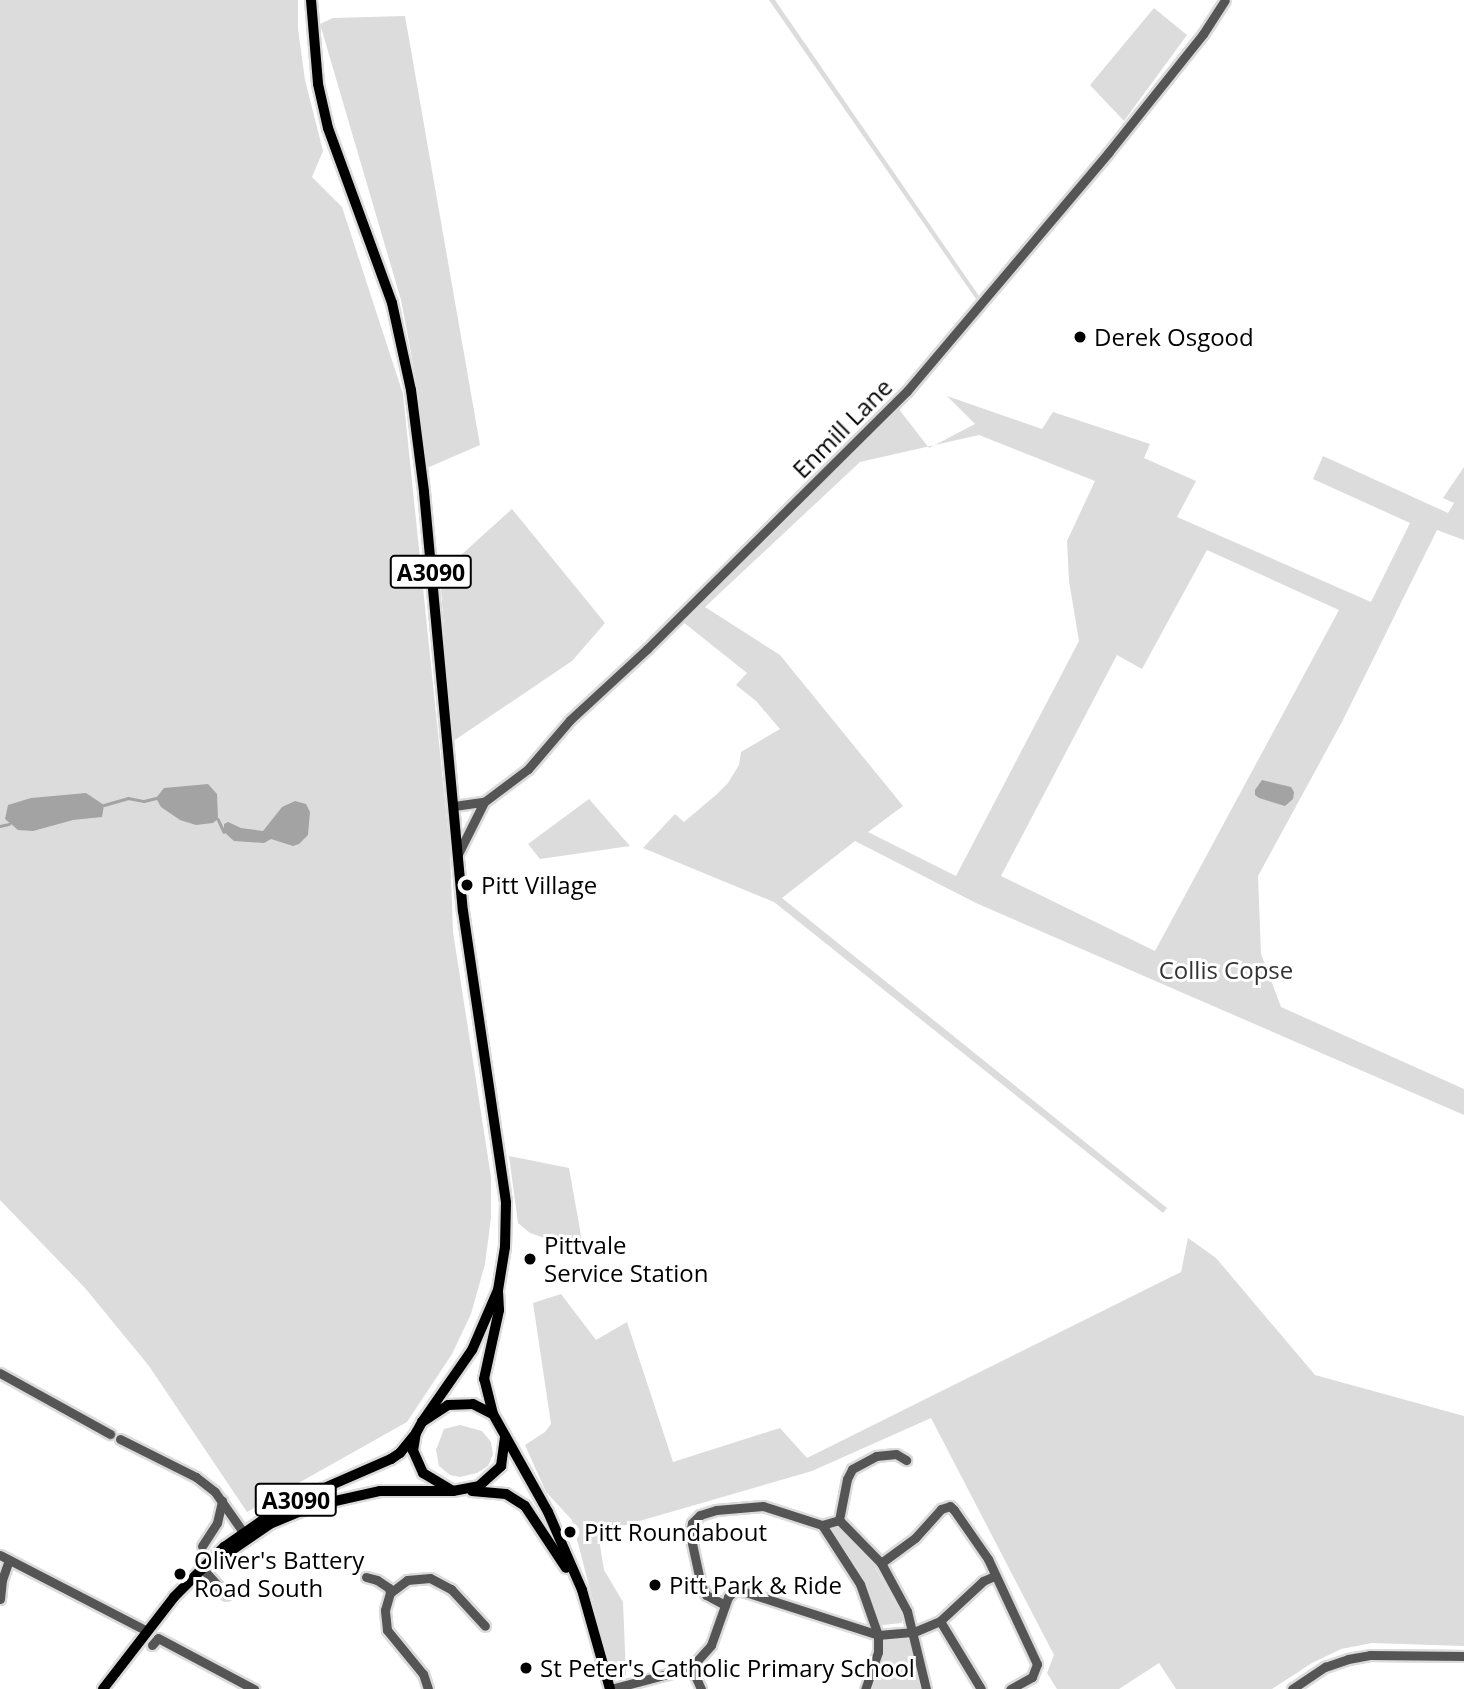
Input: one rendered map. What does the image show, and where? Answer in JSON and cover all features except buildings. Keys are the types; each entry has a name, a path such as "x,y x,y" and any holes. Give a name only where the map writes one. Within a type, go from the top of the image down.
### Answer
{"main road":[{"name":"A3090","path":"311,0 318,84 328,128 393,303 411,390 424,492 463,911 506,1203 505,1247 498,1290 499,1311 484,1379 493,1414"},
{"name":"A3090","path":"103,1689 185,1586 243,1532 283,1506 400,1453 472,1350 498,1290"},
{"path":"587,1612 567,1569 525,1506 506,1494 458,1491 423,1473 413,1451 419,1428 448,1405 463,1402 493,1414 548,1512 582,1590 611,1689"},
{"path":"458,1491 479,1486 496,1473 505,1453 505,1436"},
{"name":"A3090","path":"203,1569 270,1524 313,1506 380,1491 458,1491"}],"street":[{"name":"Enmill Lane","path":"458,854 484,802 528,769 570,719 647,649 907,391 1117,142 1203,34 1225,0"},
{"path":"454,806 484,802"},
{"path":"0,1373 110,1434"},
{"path":"120,1438 196,1477 222,1501 243,1532 249,1534 270,1524"},
{"path":"839,1520 847,1479 852,1469 876,1456 896,1454 906,1460"},
{"path":"202,1546 217,1523 222,1501"},
{"path":"725,1605 706,1595 701,1585 690,1534 692,1523 700,1515 763,1506 822,1525 839,1520"},
{"path":"881,1563 915,1538 941,1509 950,1506 967,1524 988,1559 1037,1664 1032,1677 1010,1689"},
{"path":"839,1520 881,1563 907,1611 926,1689"},
{"path":"822,1525 840,1549 860,1584 878,1634 878,1652 865,1689"},
{"path":"0,1599 4,1557 147,1631"},
{"path":"203,1569 226,1595"},
{"path":"611,1689 691,1668 710,1645 730,1592 741,1589 878,1634 914,1632 940,1621 983,1581 994,1576"},
{"path":"366,1577 389,1588 385,1610 387,1630 423,1674 428,1689"},
{"path":"390,1593 407,1580 430,1578 451,1589 485,1626"},
{"path":"940,1621 981,1689"},
{"path":"152,1645 158,1637 254,1689"},
{"path":"1292,1689 1325,1667 1348,1659 1370,1655 1464,1656"},
{"path":"691,1668 702,1689"}],"green space":[{"path":"0,0 298,0 298,29 305,80 323,151 312,177 342,207 403,394 450,849 453,932 491,1177 491,1218 485,1264 471,1314 452,1354 407,1422 247,1512 149,1366 85,1288 0,1200"},
{"path":"769,0 775,0 979,296 976,299"},
{"path":"1154,8 1187,35 1124,121 1090,85"},
{"path":"405,16 480,445 427,468 418,390 401,300 320,24 333,18"},
{"name":"Collis Copse","path":"947,396 1042,429 1053,412 1150,444 1144,458 1196,481 1177,517 1371,602 1410,523 1313,479 1323,456 1448,513 1454,503 1443,498 1464,467 1464,540 1437,530 1343,720 1258,876 1261,954 1281,1007 1464,1089 1464,1115 976,903 855,841 782,898 1167,1208 1163,1213 774,902 643,848 675,814 684,822 717,794 728,783 739,765 741,752 780,729 756,701 736,685 747,673 683,622 898,408 928,447 860,462 705,607 780,655 903,806 868,832 956,876 1079,641 1069,581 1067,541 1095,481 979,435 935,445 975,424","holes":["1207,550 1339,610 1155,951 1001,876 1117,655 1142,669"]},
{"path":"512,509 605,623 572,661 452,742 440,574"},
{"path":"589,799 630,846 540,859 528,844"},
{"path":"509,1156 569,1168 582,1241 545,1238 530,1233 518,1223"},
{"path":"1188,1238 1216,1258 1315,1375 1464,1416 1464,1646 1372,1643 1341,1649 1312,1663 1272,1689 1176,1689 1159,1663 1119,1689 1057,1689 1047,1673 1054,1655 931,1418 812,1471 598,1533 604,1570 623,1602 626,1675 613,1679 572,1520 546,1492 525,1445 545,1432 551,1424 533,1303 561,1294 596,1340 627,1322 673,1462 780,1428 807,1458 1181,1272"},
{"path":"460,1425 482,1431 491,1442 493,1454 488,1466 477,1473 460,1477 450,1475 439,1466 436,1450 444,1429"},
{"path":"838,1523 866,1551 903,1618 902,1623 883,1625 878,1622 864,1582 829,1529"},
{"path":"911,1637 922,1689 869,1689 880,1664 883,1640"}],"shaded area":[{"path":"1262,780 1291,787 1294,792 1293,799 1285,806 1259,798 1255,795 1255,790"},
{"path":"208,784 217,794 218,819 213,823 196,825 180,820 161,807 156,798 164,788"},
{"path":"86,793 104,805 102,817 73,820 33,831 18,830 5,819 8,805 31,798"},
{"path":"295,801 306,804 310,812 308,835 299,844 293,846 271,839 264,843 234,841 224,832 224,824 228,822 241,828 263,831 282,807"}],"waterway":[{"path":"104,805 128,798 144,801 156,798"},
{"path":"218,819 224,832"},
{"path":"0,826 9,824"}],"place":[{"name":"Derek Osgood","path":"1080,337"},
{"name":"Pitt Village","path":"467,885"},
{"name":"Pittvale Service Station","path":"530,1259"},
{"name":"Pitt Roundabout","path":"570,1532"},
{"name":"Oliver's Battery Road South","path":"180,1574"},
{"name":"Pitt Park & Ride","path":"655,1585"},
{"name":"St Peter's Catholic Primary School","path":"526,1668"}]}
